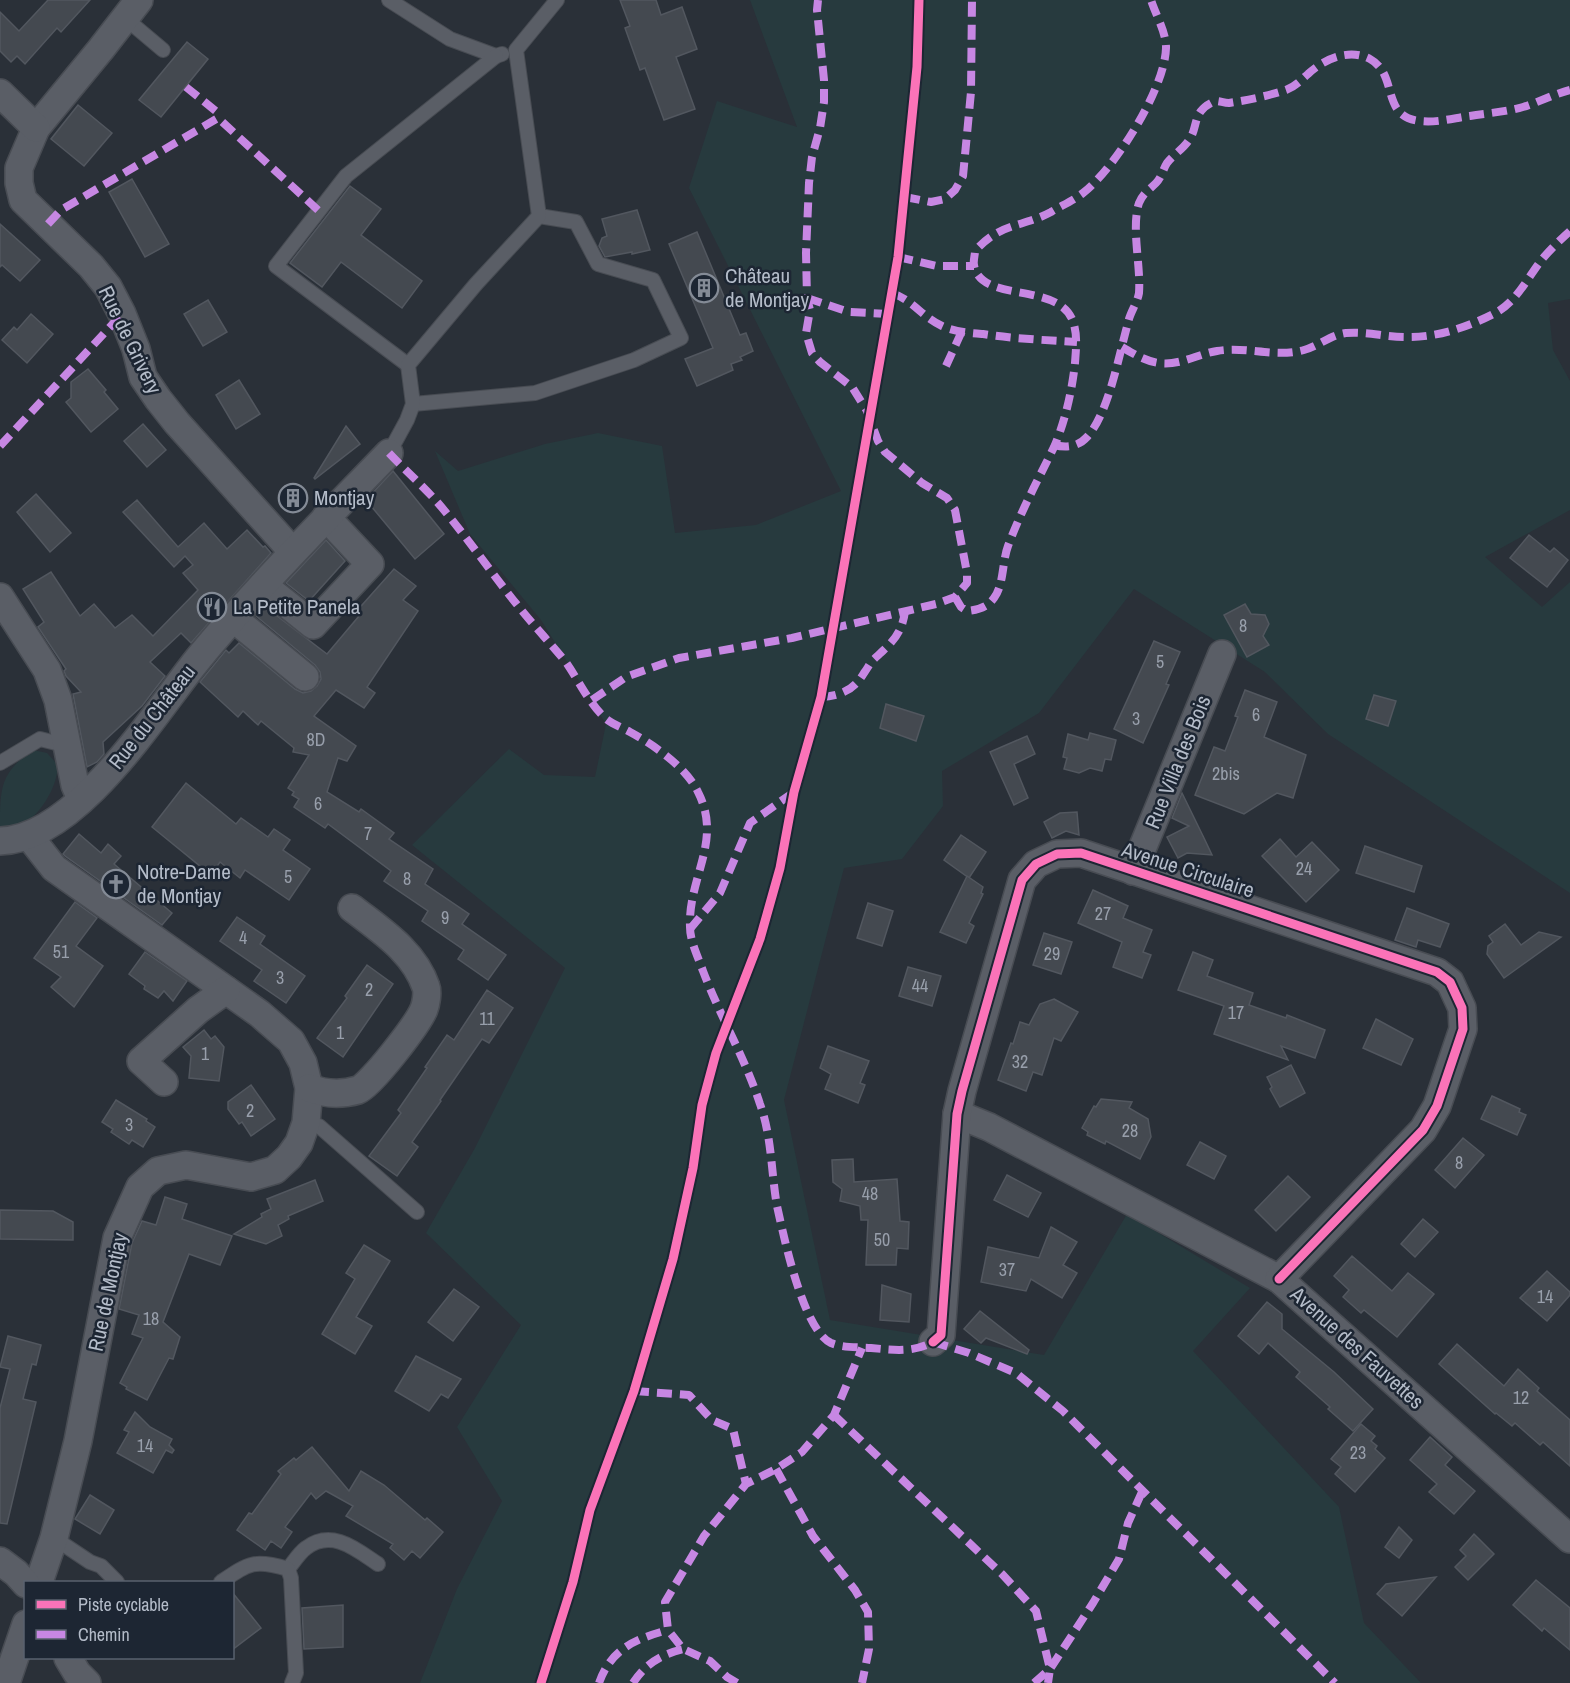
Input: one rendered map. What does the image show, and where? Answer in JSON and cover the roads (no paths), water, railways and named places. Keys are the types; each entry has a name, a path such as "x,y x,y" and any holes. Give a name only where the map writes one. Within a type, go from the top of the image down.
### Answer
{"street":[{"name":"Rue de Grivery","path":"132,9 36,128 19,168 19,183 23,200 91,266 108,287 125,322 143,377 158,399 293,552"},
{"path":"0,93 36,128"},
{"name":"Rue du Château","path":"0,841 14,841 29,836 56,821 114,768 151,723 191,668 233,618 326,517 389,453"},
{"path":"263,585 313,625 370,564 326,517"},
{"path":"0,597 47,670 58,700 75,785 81,799"},
{"path":"233,618 305,677"},
{"name":"Rue Villa des Bois","path":"1133,870 1222,654"},
{"name":"Rue de Montjay","path":"29,836 54,868 260,1014 291,1041 303,1063 309,1088 306,1123 299,1143 289,1157 274,1170 250,1177 186,1165 158,1171 140,1187 117,1238 78,1441 54,1539 39,1581"},
{"name":"Avenue Circulaire","path":"933,1342 941,1335 957,1114 962,1091 1022,880 1036,864 1057,854 1080,853 1133,870 1437,972 1450,982 1462,1008 1463,1029 1437,1106 1423,1130 1279,1279"},
{"path":"309,1088 323,1094 339,1094 361,1089 402,1045 424,1009 428,989 411,959 393,940 352,908"},
{"path":"164,1082 141,1061 198,1010 226,990"},
{"name":"Avenue des Fauvettes","path":"957,1114 989,1127 1279,1279 1565,1524"},
{"path":"0,1561 24,1582"},
{"path":"6,1683 24,1630"},
{"path":"69,1659 87,1683"}],"lane":[{"path":"389,0 450,39 496,56"},
{"path":"389,453 413,404 408,365 276,266 346,176 496,56 516,50 557,0"},
{"path":"132,9 163,50"},
{"path":"516,50 539,216"},
{"path":"408,365 476,284 539,216"},
{"path":"413,404 535,393 634,360 681,338 653,279 598,264 576,222 539,216"},
{"path":"0,763 40,739 68,746"},
{"path":"306,1123 319,1126 417,1212"},
{"path":"54,1539 90,1562 101,1566 116,1581"},
{"path":"288,1569 307,1547 326,1540 344,1542 378,1564"},
{"path":"222,1581 246,1565 268,1564 288,1569"},
{"path":"288,1569 291,1578 297,1673 292,1683"}],"place":[{"name":"Château de Montjay","path":"704,288"},
{"name":"Montjay","path":"293,498"},
{"name":"La Petite Panela","path":"212,607"},
{"name":"Notre-Dame de Montjay","path":"116,884"}]}
